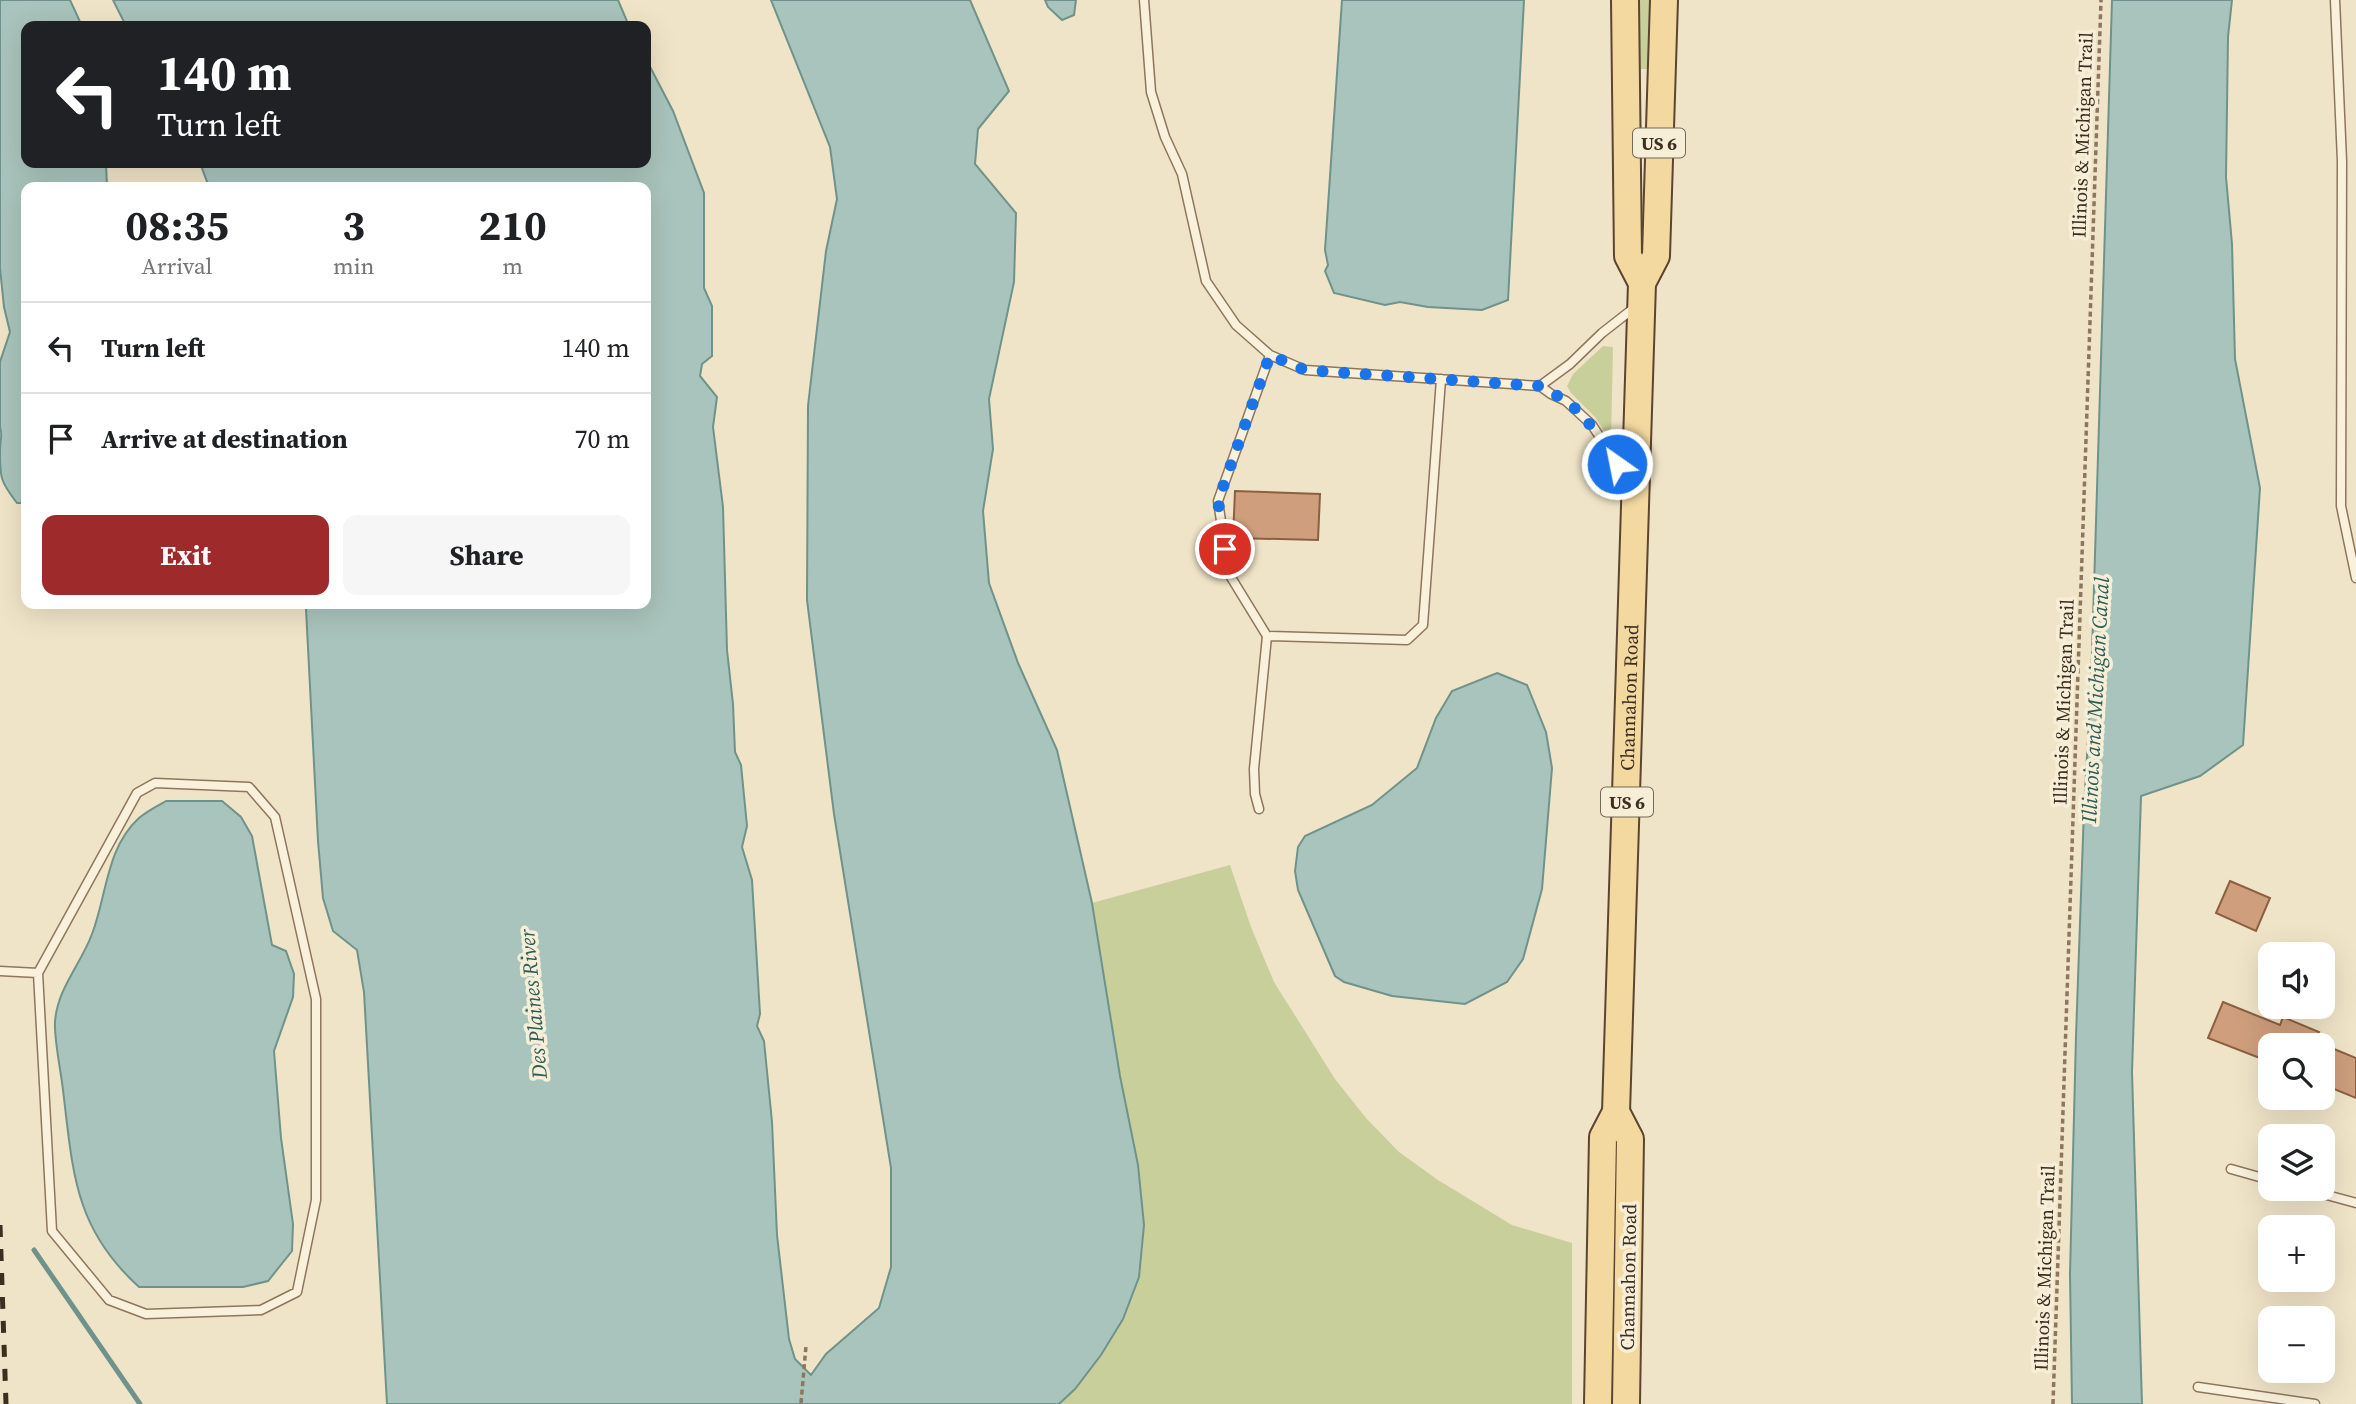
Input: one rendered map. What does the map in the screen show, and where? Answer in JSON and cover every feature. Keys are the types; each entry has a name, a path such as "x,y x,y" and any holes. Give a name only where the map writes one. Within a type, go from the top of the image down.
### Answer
{"main road":[{"name":"Channahon Road","path":"1625,0 1628,256 1642,292"},
{"name":"Channahon Road","path":"1598,1404 1603,1137 1616,1112 1642,292 1656,256 1664,0"},
{"name":"Channahon Road","path":"1616,1112 1630,1139 1626,1404"}],"lane":[{"path":"1144,0 1144,32 1151,92 1165,137 1182,174 1206,281 1236,325 1270,355 1305,370 1540,386 1566,401 1592,425 1637,493"},
{"path":"2335,0 2342,161 2341,506 2356,578"},
{"path":"1540,386 1570,364 1642,292"},
{"path":"1259,810 1254,769 1267,636 1229,574 1218,501 1270,355"},
{"path":"1267,636 1407,640 1423,625 1441,379"},
{"path":"155,783 249,787 275,817 316,999 316,1200 297,1292 261,1310 146,1314 109,1300 52,1231 38,973 137,793 155,783"},
{"path":"0,971 38,973"},
{"path":"2231,1169 2258,1177"},
{"path":"2335,1197 2356,1203"},
{"path":"2198,1387 2315,1404"}],"path":[{"name":"Illinois & Michigan Trail","path":"2053,1404 2101,0"},
{"path":"801,1403 806,1346"}],"green space":[{"path":"1637,0 1651,0 1648,69 1638,69"},
{"path":"1603,346 1613,347 1611,440 1595,417 1567,386 1573,374"},
{"path":"1230,865 1251,927 1274,982 1335,1079 1366,1118 1399,1152 1438,1180 1512,1225 1572,1243 1572,1404 1058,1404 1093,1366 1121,1322 1131,1298 1143,1248 1142,1204 1137,1167 1092,903"}],"water":[{"path":"0,0 70,0 80,21 21,21 21,168 106,168 107,182 21,182 21,503 17,503 4,484 0,467 0,362 10,332 0,268"},
{"path":"113,0 618,0 627,21 124,21"},
{"name":"Des Plaines River","path":"771,0 970,0 1009,91 978,129 975,164 1016,213 1014,282 989,399 993,449 983,511 989,583 1018,663 1057,750 1092,903 1120,1076 1138,1165 1144,1225 1139,1277 1123,1319 1101,1355 1075,1389 1059,1404 387,1404 364,992 357,950 333,931 323,898 306,609 651,609 651,182 207,182 202,168 651,168 651,69 673,111 704,193 704,288 712,306 712,356 702,364 700,376 717,397 713,427 723,507 727,650 735,752 741,765 747,826 742,847 752,880 760,1014 757,1026 764,1041 772,1122 777,1235 789,1339 795,1359 811,1375 826,1354 879,1308 891,1267 891,1168 834,814 807,600 808,406 826,251 837,199 830,147"},
{"path":"1045,0 1076,0 1074,15 1062,20 1048,7"},
{"path":"1342,0 1524,0 1508,300 1482,310 1428,307 1400,302 1385,305 1334,293 1325,271 1328,265 1325,250"},
{"name":"Illinois and Michigan Canal","path":"2112,0 2232,0 2228,37 2226,177 2232,244 2235,359 2260,488 2243,745 2200,776 2141,796 2132,1072 2142,1404 2072,1404 2070,1274 2076,1036 2091,685"},
{"path":"1497,673 1527,685 1546,732 1552,768 1542,889 1523,959 1507,982 1465,1004 1392,996 1344,982 1335,976 1298,890 1295,871 1298,847 1305,836 1372,805 1417,768 1436,718 1452,691"},
{"path":"166,801 222,801 241,817 252,836 272,945 286,951 294,974 293,997 274,1051 281,1138 293,1224 292,1251 268,1281 243,1287 139,1287 117,1265 101,1243 80,1197 74,1173 56,1038 57,1010 92,934 120,843 139,818"}],"building":[{"path":"1235,491 1320,494 1318,540 1233,538"},
{"path":"2230,881 2270,898 2256,931 2216,913"},
{"path":"2223,1002 2258,1016 2258,1019 2280,1025 2282,1019 2288,1019 2319,1032 2258,1033 2258,1057 2208,1038"},
{"path":"2335,1049 2356,1058 2356,1098 2335,1089"}],"waterway":[{"path":"34,1250 140,1404"}],"railway":[{"path":"0,1225 6,1404"}],"route":[{"path":"1225,549 1218,501 1270,355 1305,370 1540,386 1566,401 1592,425 1617,464"}]}
